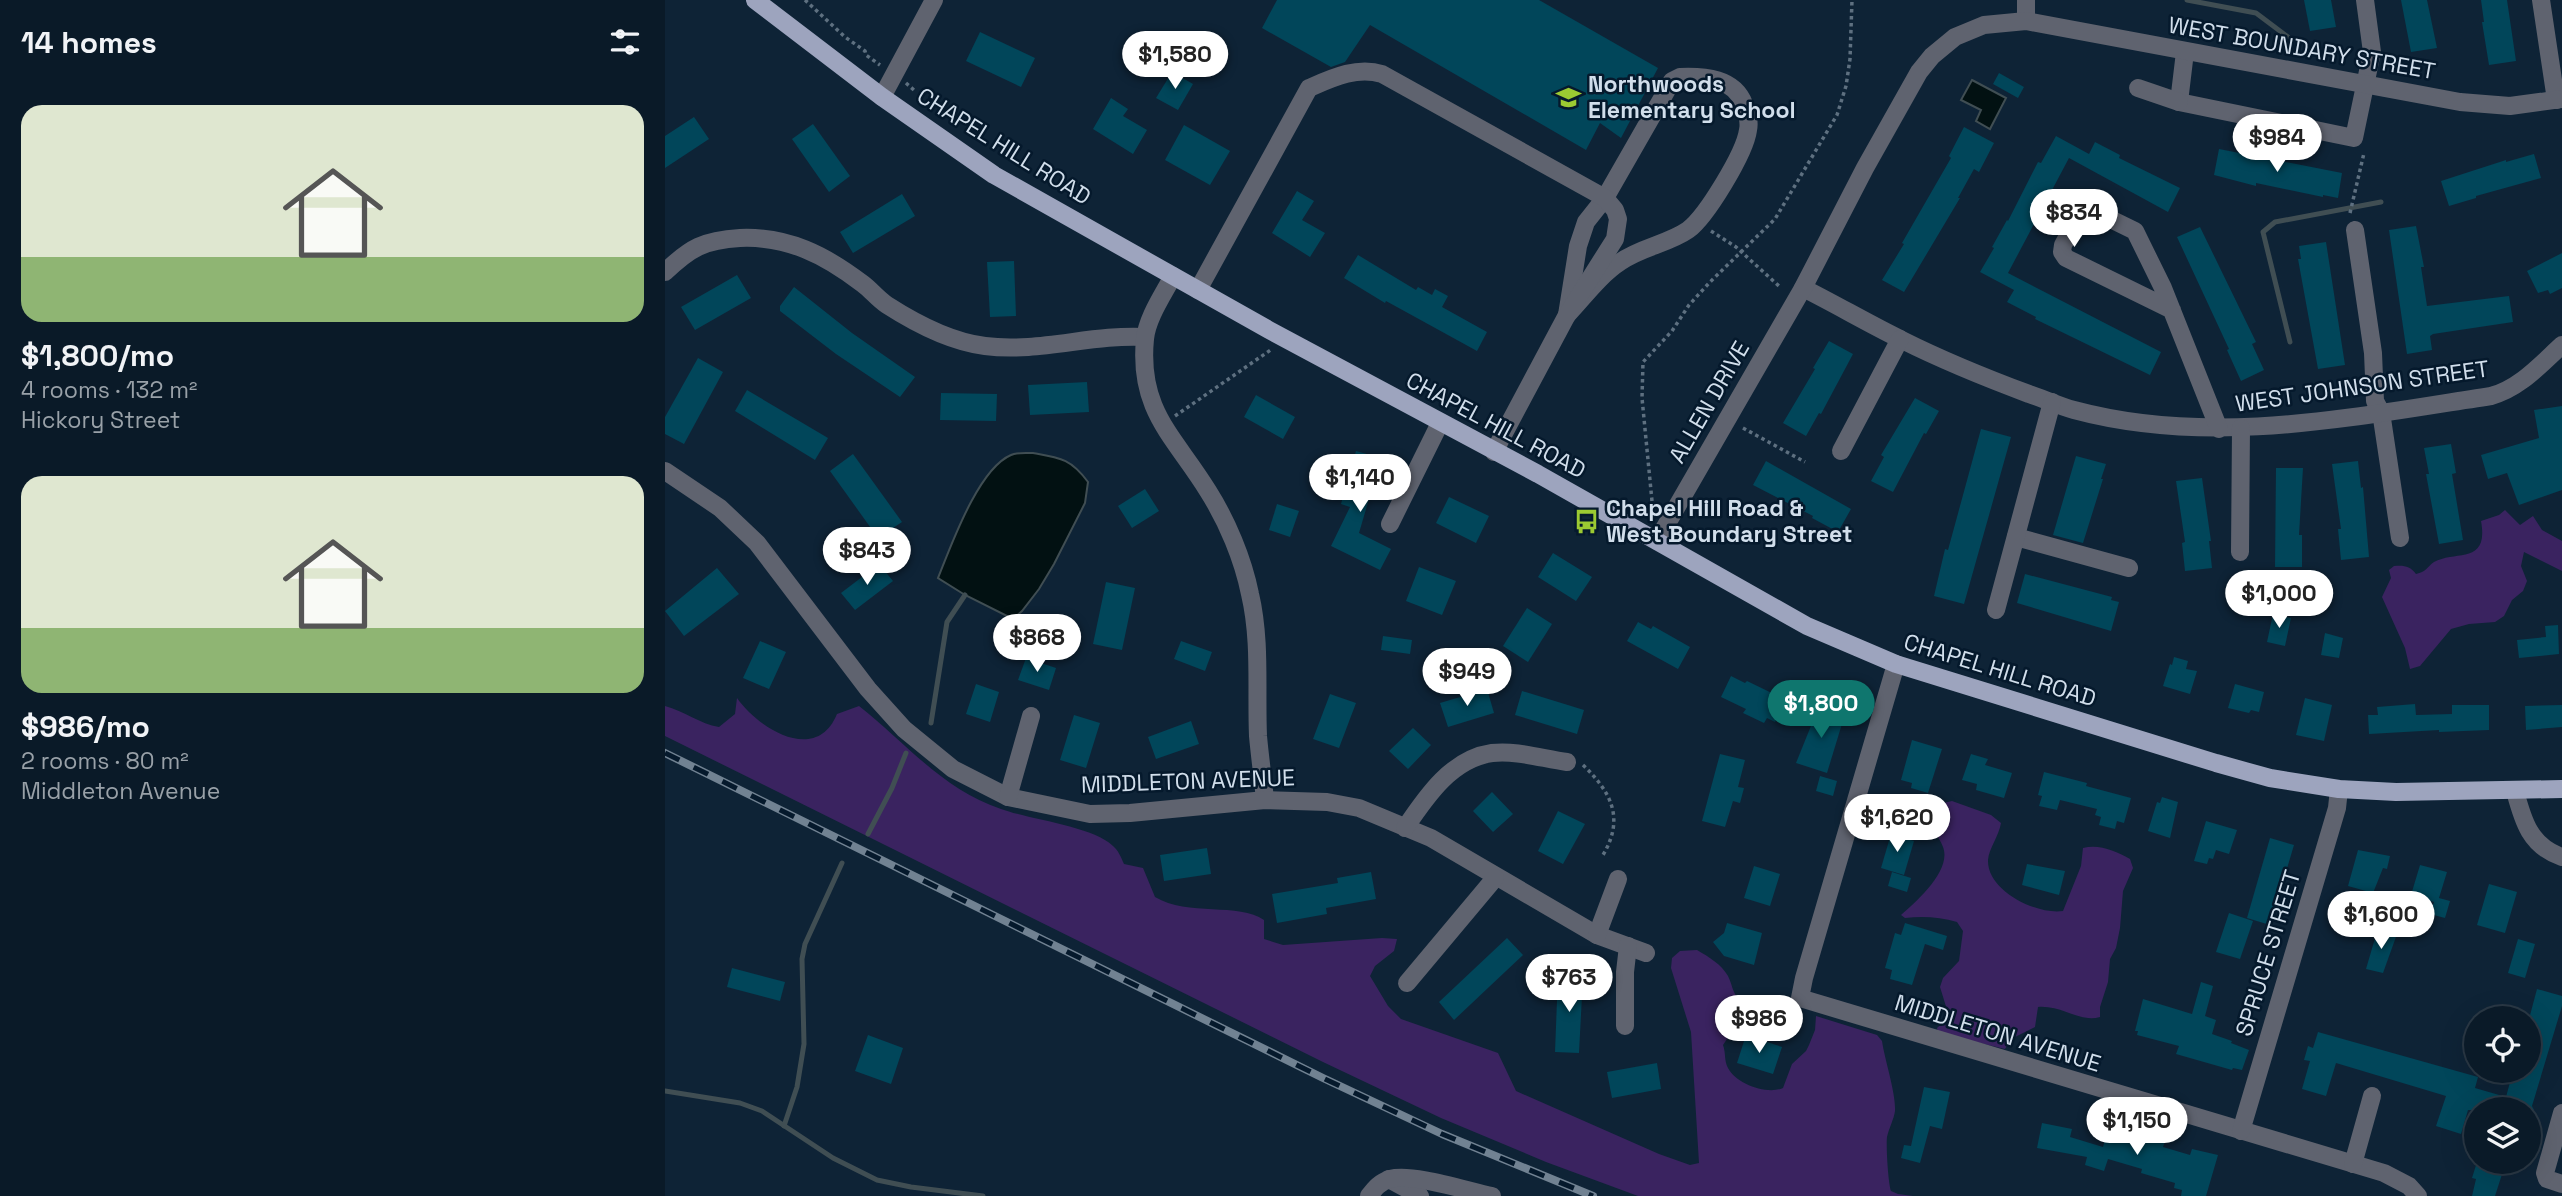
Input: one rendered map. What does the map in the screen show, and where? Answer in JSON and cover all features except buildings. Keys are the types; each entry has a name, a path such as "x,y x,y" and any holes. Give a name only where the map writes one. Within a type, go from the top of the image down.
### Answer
{"main road":[{"name":"CHAPEL HILL ROAD","path":"755,0 881,97 994,174 1198,290 1807,626 1896,664 2270,778 2339,789 2396,792 2562,789"}],"street":[{"path":"881,97 933,0"},
{"path":"2026,0 2026,21"},
{"path":"2138,88 2179,103 2354,138 2372,52 2365,0"},
{"path":"2540,0 2559,99"},
{"name":"WEST BOUNDARY STREET","path":"1803,288 1898,107 1932,55 1943,45 1972,29 2000,22 2026,21 2485,106 2510,106 2559,99"},
{"path":"2179,103 2185,52"},
{"path":"1198,290 1309,88 1343,74 1366,71 1382,74 1605,198 1615,210 1618,219 1615,239 1567,314 1494,452"},
{"path":"1702,77 1733,87 1741,97 1749,119 1745,142 1706,211 1685,232 1643,249 1618,263 1567,314 1581,234 1592,212 1605,198 1672,81 1676,78 1702,77"},
{"path":"2172,310 2066,258 2062,252 2063,245 2082,210 2092,210 2135,231 2172,310 2219,429"},
{"path":"2355,230 2373,353 2375,401 2381,412 2400,538"},
{"path":"665,272 685,253 699,246 731,239 782,240 843,269 909,319 974,344 1018,347 1118,335 1145,337"},
{"path":"1173,276 1145,337 1145,370 1161,425 1216,505 1241,561 1251,594 1258,668 1258,736 1265,800"},
{"name":"WEST JOHNSON STREET","path":"1803,288 1978,376 2072,410 2134,423 2181,428 2241,428 2491,396 2525,378 2562,345"},
{"name":"ALLEN DRIVE","path":"1657,541 1803,288"},
{"path":"1841,451 1901,339"},
{"path":"1996,610 2052,402"},
{"path":"1390,524 1440,423"},
{"path":"2240,552 2241,428"},
{"name":"MIDDLETON AVENUE","path":"665,471 720,508 757,543 868,690 904,729 953,769 1008,797 1090,814 1130,813 1265,800 1327,802 1359,808 1431,838 1495,878 1597,935 1646,953"},
{"path":"2016,537 2129,568"},
{"name":"MIDDLETON AVENUE","path":"1896,664 1800,999 2391,1176 2409,1186 2418,1196"},
{"path":"1008,797 1031,716"},
{"path":"1405,828 1431,789 1480,756 1508,753 1567,762"},
{"name":"SPRUCE STREET","path":"2241,1131 2337,808 2339,789"},
{"path":"2515,791 2523,821 2534,840 2543,849 2562,857"},
{"path":"1407,983 1495,878"},
{"path":"1597,935 1618,878"},
{"path":"1625,1026 1628,946"},
{"path":"2353,1164 2372,1096"},
{"path":"2562,1113 2545,1173 2549,1181 2562,1184"},
{"path":"1370,1196 1379,1184 1389,1179 1407,1177 1492,1196"},
{"path":"1389,1179 1420,1196"}],"path":[{"path":"805,0 845,37 865,51"},
{"path":"1652,500 1642,398 1643,362 1672,331 1703,290 1775,219 1837,114 1846,86 1850,59 1852,0"},
{"path":"2355,230 2348,226 2349,218 2359,167 2368,141"},
{"path":"1716,234 1780,287"},
{"path":"1161,425 1272,349"},
{"path":"1742,428 1805,462"},
{"path":"1567,762 1583,765 1609,794 1614,822 1603,855"}],"shaded area":[{"path":"1972,80 2006,98 1990,129 1976,121 1981,110 1961,100"},
{"path":"1033,453 1051,456 1071,464 1088,482 1085,503 1054,564 1039,589 1013,619 938,578 967,510 987,476 1011,455"},
{"path":"2505,510 2520,525 2533,516 2542,530 2562,541 2562,571 2524,552 2521,566 2527,581 2523,591 2512,600 2504,616 2495,622 2469,624 2451,629 2420,666 2410,669 2405,648 2382,597 2391,578 2389,570 2394,566 2404,566 2416,574 2434,562 2469,554 2480,544 2481,521"},
{"path":"737,698 772,730 802,739 815,737 828,729 837,714 859,706 925,764 961,790 1001,809 1091,833 1113,846 1124,864 1143,868 1155,897 1182,906 1253,915 1264,920 1264,939 1283,945 1397,939 1394,951 1375,966 1370,976 1388,1006 1401,1019 1498,1053 1516,1091 1690,1165 1699,1163 1691,1032 1671,968 1672,958 1680,951 1697,950 1722,968 1737,997 1784,999 1785,1003 1761,1016 1745,1019 1723,1045 1726,1063 1732,1074 1753,1087 1769,1090 1783,1088 1792,1064 1809,1045 1815,1030 1816,1016 1877,1035 1882,1041 1895,1104 1887,1137 1891,1191 1913,1196 1638,1196 1546,1162 1441,1118 665,736 665,706 719,727 735,714"},
{"path":"1952,801 1991,815 2001,823 1989,855 1990,871 2004,891 2015,899 2040,909 2063,911 2081,866 2083,848 2101,848 2130,859 2133,868 2123,891 2120,928 2116,948 2110,959 2100,1017 2085,1018 2038,1007 2035,1027 2011,1039 2005,1049 1938,1033 1937,1028 1945,1021 1948,1013 1940,987 1943,978 1959,961 1963,931 1957,922 1951,920 1931,917 1905,918 1901,915 1916,902 1938,875 1944,856 1939,838 1923,813 1935,805"}],"waterway":[{"path":"2187,0 2256,13 2288,37"},
{"path":"2290,342 2263,232 2275,222 2381,202"},
{"path":"931,723 947,622 965,595"},
{"path":"868,834 892,788 906,753"},
{"path":"784,1126 797,1087 804,1044 802,959 805,944 842,863"},
{"path":"665,1091 740,1103 762,1111 833,1158 877,1180 983,1196"}],"railway":[{"path":"665,753 1323,1078 1442,1134 1593,1196"}],"place":[{"name":"Northwoods Elementary School","path":"1568,97"},
{"name":"Chapel Hill Road & West Boundary Street","path":"1586,521"}]}
